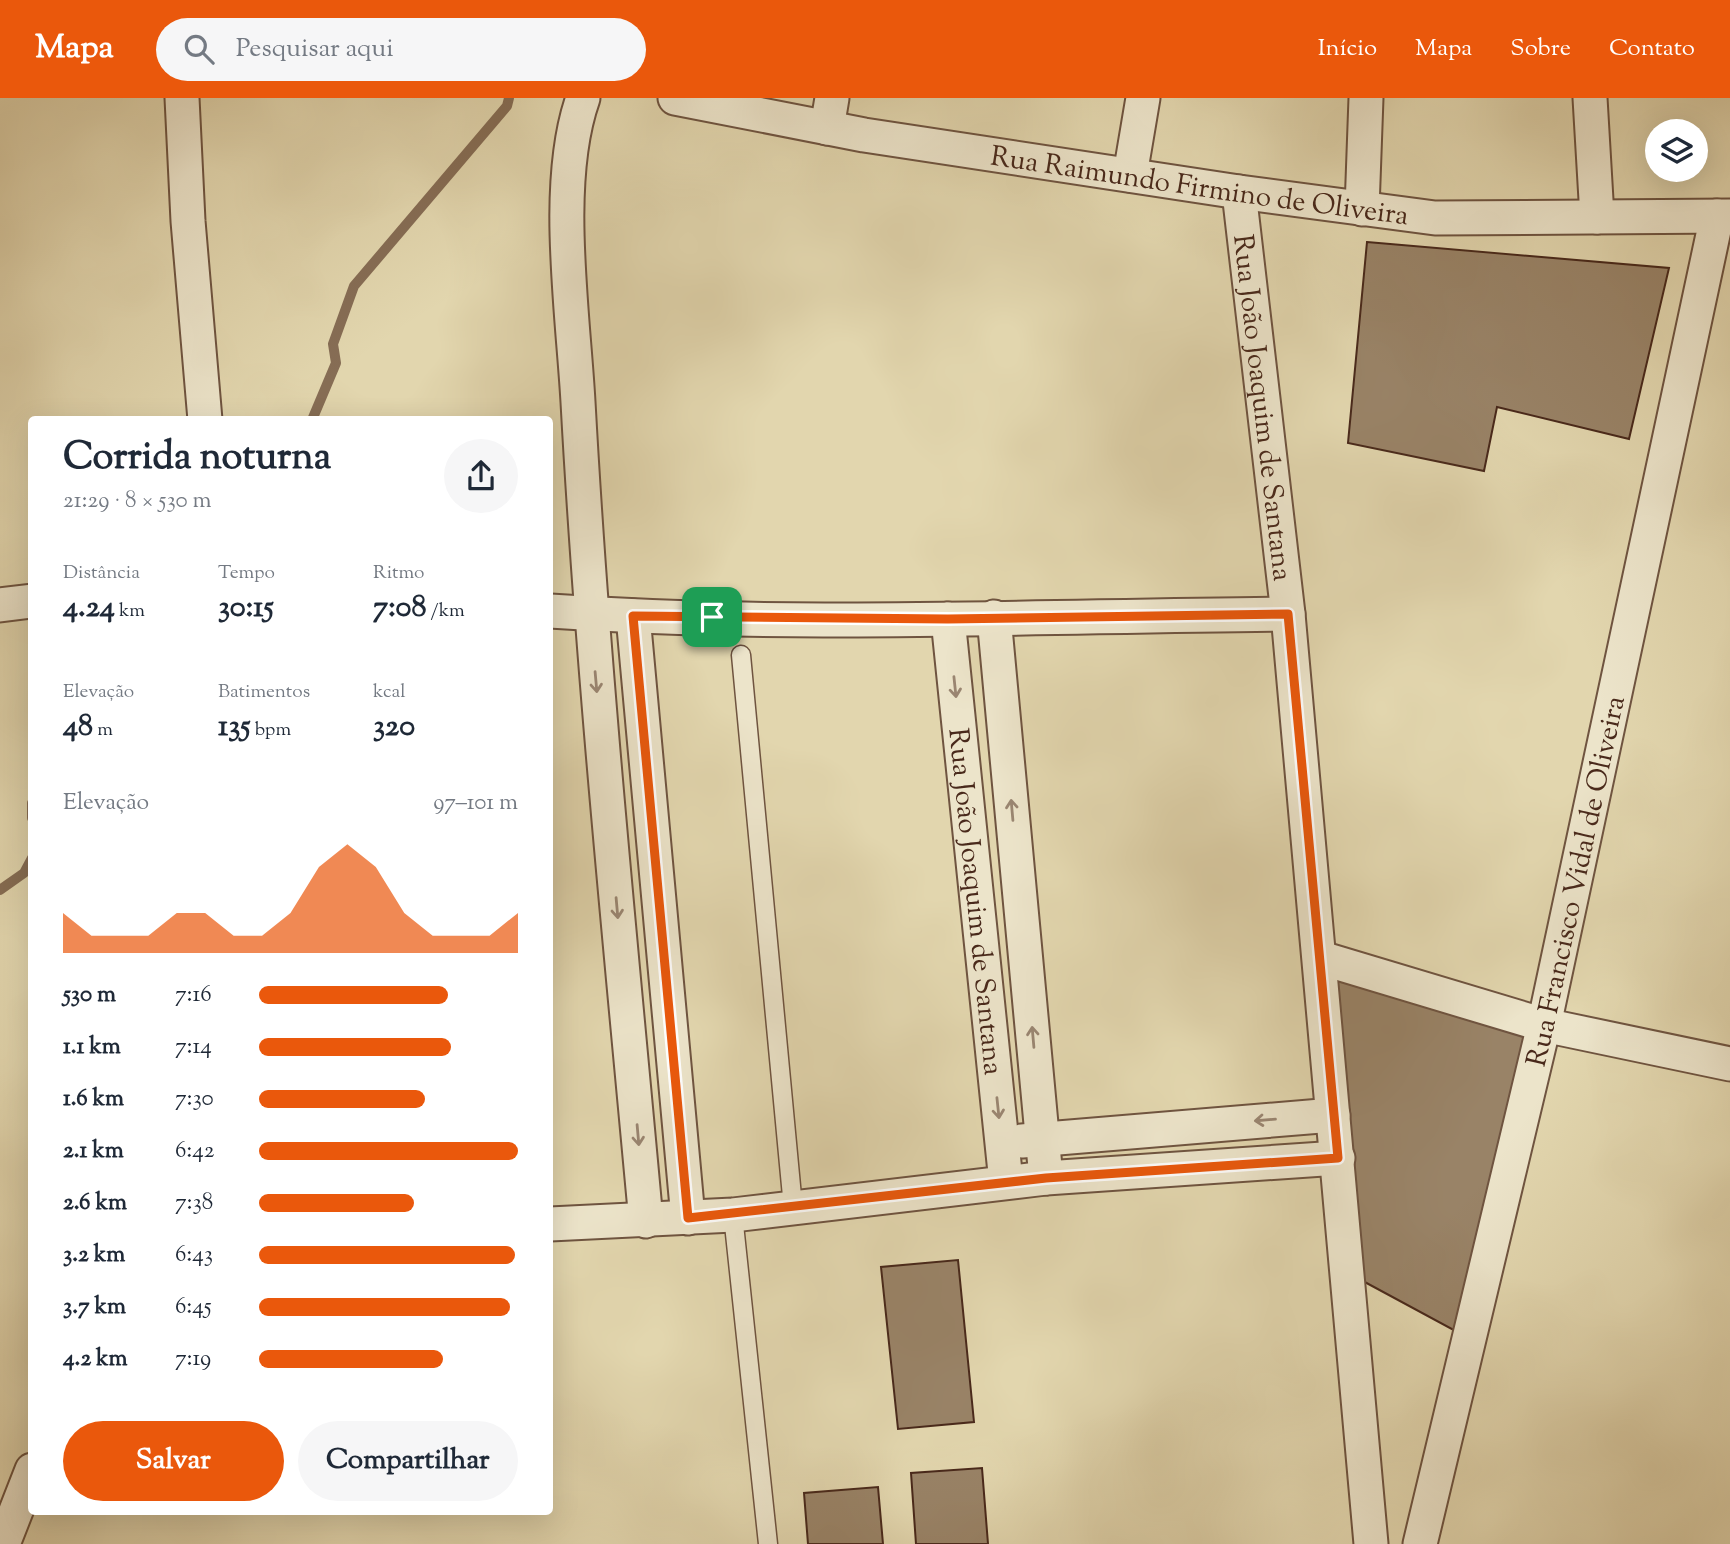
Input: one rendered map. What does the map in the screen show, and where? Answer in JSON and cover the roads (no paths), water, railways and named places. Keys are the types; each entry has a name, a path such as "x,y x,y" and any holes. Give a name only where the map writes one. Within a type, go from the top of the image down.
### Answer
{"street":[{"path":"183,98 188,221 205,416"},
{"path":"583,98 575,122 568,227 590,614 646,1221"},
{"name":"Rua Raimundo Firmino de Oliveira","path":"675,98 830,113 1130,175 1435,218 1724,216"},
{"path":"1130,175 1143,98"},
{"path":"1362,209 1366,98"},
{"path":"1590,98 1597,217"},
{"name":"Rua João Joaquim de Santana","path":"1239,192 1288,614 1321,958 1371,1544"},
{"name":"Rua Francisco Vidal de Oliveira","path":"1420,1544 1544,1026 1724,216"},
{"path":"0,605 28,602"},
{"path":"553,611 633,616 948,619 1288,614"},
{"path":"633,616 688,1218"},
{"name":"Rua João Joaquim de Santana","path":"994,617 1046,1178"},
{"name":"Rua João Joaquim de Santana","path":"948,619 1006,1182"},
{"path":"1321,958 1544,1026 1730,1064"},
{"path":"1002,1143 1333,1115"},
{"path":"553,1224 733,1215 1046,1178 1338,1158"},
{"path":"2,1544 28,1480"}],"lane":[{"path":"741,655 793,1207"},
{"path":"733,1215 768,1544"}],"waterway":[{"path":"314,416 336,363 333,344 354,286 507,106 509,98"},
{"path":"0,890 24,873 28,866"}]}
